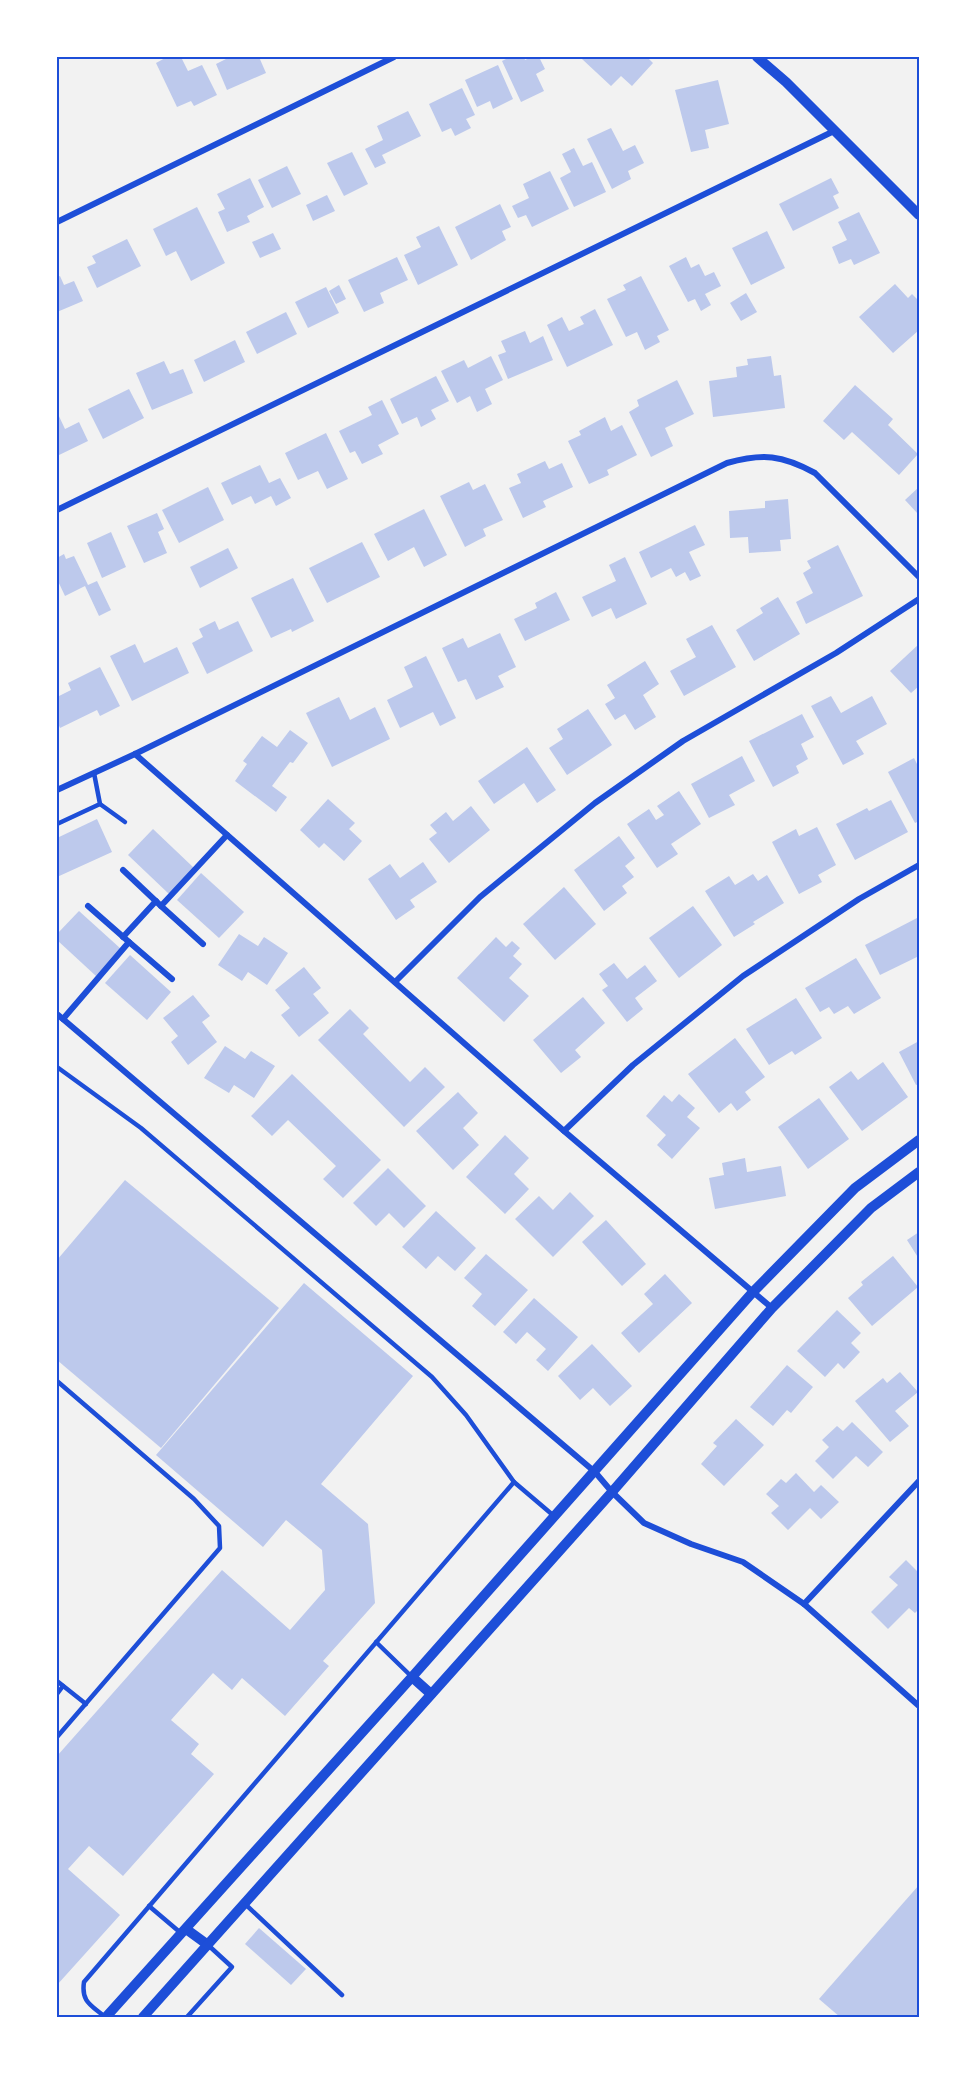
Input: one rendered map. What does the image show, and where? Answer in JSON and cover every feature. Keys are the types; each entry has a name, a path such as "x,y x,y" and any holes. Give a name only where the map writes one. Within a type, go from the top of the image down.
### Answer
{"street":[{"path":"57,222 394,57"},
{"path":"757,57 786,81 919,215"},
{"path":"57,510 834,131"},
{"path":"57,790 135,754 727,463 752,456 795,462 815,473 919,577"},
{"path":"394,982 480,897 595,803 683,741 836,653 919,599"},
{"path":"135,754 564,1131 772,1308"},
{"path":"63,1019 126,940 159,903 227,835"},
{"path":"564,1131 633,1065 742,976 859,899 919,865"},
{"path":"123,870 203,944"},
{"path":"88,906 172,979"},
{"path":"57,1014 595,1472 644,1523 691,1544 743,1562 804,1604 919,1706"},
{"path":"105,2017 555,1517 752,1293 855,1188 919,1140"},
{"path":"143,2017 612,1492 772,1308 872,1208 919,1172"},
{"path":"804,1604 919,1481"},
{"path":"412,1677 431,1694"},
{"path":"184,1931 208,1945"}],"lane":[{"path":"94,773 100,804 125,822"},
{"path":"57,824 100,804"},
{"path":"57,1067 141,1128 432,1377 466,1415 514,1482 555,1517"},
{"path":"57,1381 194,1499 219,1526 220,1548 57,1737"},
{"path":"105,2017 86,2001 82,1993 84,1982 514,1482"},
{"path":"376,1642 412,1677"},
{"path":"57,1681 86,1704"},
{"path":"57,1694 63,1686"},
{"path":"244,1903 342,1995"},
{"path":"149,1906 184,1931"},
{"path":"187,2017 232,1967 208,1945"}],"building":[{"path":"167,57 181,57 188,71 202,65 217,95 194,106 191,101 177,107 156,63"},
{"path":"230,57 259,57 266,73 227,90 216,64"},
{"path":"510,57 524,57 525,60 539,57 545,69 536,74 544,91 521,102 502,61"},
{"path":"584,57 647,57 653,63 632,86 621,76 611,86 582,59"},
{"path":"498,65 513,99 493,109 490,101 477,107 465,80"},
{"path":"718,80 729,124 705,130 709,148 691,152 675,90"},
{"path":"462,88 475,115 466,119 471,128 455,136 451,128 442,132 429,104"},
{"path":"408,111 421,136 382,155 386,163 375,168 365,149 383,140 377,126"},
{"path":"611,128 623,151 635,145 644,163 628,171 631,179 612,189 587,139"},
{"path":"574,148 583,166 592,162 606,192 574,207 560,178 571,172 562,154"},
{"path":"352,152 368,184 344,196 327,163"},
{"path":"287,166 301,194 272,208 258,180"},
{"path":"550,171 569,209 532,227 526,215 518,218 512,206 529,198 523,184"},
{"path":"250,178 264,207 247,216 250,222 227,232 218,212 225,209 217,194"},
{"path":"831,178 839,193 833,196 839,208 793,231 779,204"},
{"path":"327,195 335,211 313,221 306,205"},
{"path":"500,204 511,227 502,231 506,240 471,260 455,227"},
{"path":"197,207 225,263 191,281 176,251 166,256 153,229"},
{"path":"859,212 880,253 854,265 851,259 839,264 832,247 847,240 838,222"},
{"path":"439,226 458,265 418,285 404,255 421,247 416,237"},
{"path":"767,231 785,268 751,285 732,248"},
{"path":"273,233 281,249 260,258 252,242"},
{"path":"127,239 141,266 97,288 87,267 96,263 92,256"},
{"path":"397,257 408,280 380,293 384,303 364,312 348,280"},
{"path":"686,257 691,268 699,264 705,276 714,272 721,286 705,294 711,305 701,311 695,299 688,302 669,266"},
{"path":"60,276 64,285 74,281 83,301 57,312 57,277"},
{"path":"641,276 669,330 657,336 660,342 645,350 637,332 626,337 607,299 626,290 623,285"},
{"path":"895,284 908,298 912,294 919,301 919,330 893,353 859,317"},
{"path":"339,285 346,299 336,304 329,291"},
{"path":"326,287 339,313 308,328 295,302"},
{"path":"746,293 757,312 741,321 730,303"},
{"path":"595,309 613,345 567,367 547,325 562,317 569,331 584,324 580,317"},
{"path":"286,312 297,334 257,354 246,332"},
{"path":"525,331 530,343 543,336 553,360 508,379 498,355 506,352 501,341"},
{"path":"235,340 245,362 204,382 194,360"},
{"path":"491,356 503,380 485,389 492,404 477,412 470,396 457,403 441,371 464,360 468,368"},
{"path":"771,356 774,376 781,375 785,408 713,417 709,381 737,377 736,367 748,365 747,359"},
{"path":"164,361 170,374 183,369 193,393 152,410 136,373"},
{"path":"436,376 449,401 431,410 436,419 421,427 417,417 402,424 390,399"},
{"path":"677,380 694,414 665,428 673,446 651,457 629,412 639,406 637,400"},
{"path":"855,385 893,419 888,425 918,454 899,475 852,432 844,440 823,421"},
{"path":"129,389 144,418 103,439 88,409"},
{"path":"382,400 399,434 378,445 383,454 362,464 355,451 350,453 339,431 372,415 368,407"},
{"path":"57,412 65,429 79,422 88,441 57,456"},
{"path":"605,417 611,431 622,425 637,455 607,470 609,475 589,484 568,441 581,435 579,431"},
{"path":"326,433 348,479 327,489 318,471 298,480 285,453"},
{"path":"545,461 549,469 562,463 573,487 543,501 546,507 523,518 509,488 521,483 517,474"},
{"path":"260,465 269,483 280,478 291,498 276,506 271,496 255,504 251,496 232,505 221,483"},
{"path":"469,482 473,490 485,484 503,520 483,529 486,536 465,547 440,496"},
{"path":"208,487 224,520 179,543 162,510"},
{"path":"919,487 919,515 905,500"},
{"path":"788,499 791,539 780,540 781,551 749,553 748,537 730,538 729,511 765,508 765,501"},
{"path":"424,509 447,555 424,567 414,547 388,561 374,534"},
{"path":"157,513 164,529 158,532 167,553 144,563 127,526"},
{"path":"695,525 705,545 689,552 701,576 690,581 685,572 676,577 671,568 651,578 639,552"},
{"path":"111,532 126,567 102,578 87,543"},
{"path":"362,542 380,577 327,603 309,568"},
{"path":"838,545 863,596 806,624 796,602 813,593 803,573 811,568 807,561"},
{"path":"228,548 238,568 200,588 190,567"},
{"path":"64,554 66,559 74,556 88,585 97,581 111,610 99,616 85,586 65,596 57,579 57,558"},
{"path":"625,557 647,604 616,619 611,608 592,617 582,597 616,581 609,565"},
{"path":"293,578 314,621 292,632 291,629 271,638 251,598"},
{"path":"556,592 570,620 525,641 514,619 537,608 535,603"},
{"path":"778,597 800,634 754,661 736,630 763,613 760,608"},
{"path":"215,621 219,630 238,621 253,651 207,674 192,643 203,637 199,629"},
{"path":"712,625 736,667 684,696 670,671 696,657 686,639"},
{"path":"500,633 516,667 498,676 504,687 476,700 466,679 458,682 442,648 463,638 468,648"},
{"path":"135,644 144,663 177,647 189,673 132,701 110,656"},
{"path":"919,644 919,686 911,693 890,671"},
{"path":"426,656 456,718 440,726 433,712 400,728 387,700 413,687 404,667"},
{"path":"645,661 659,684 643,695 656,717 635,730 625,714 615,720 605,704 615,698 607,685"},
{"path":"100,667 120,706 100,716 97,710 60,728 57,721 57,697 71,690 68,683"},
{"path":"831,696 841,713 872,696 887,724 856,741 864,754 843,765 811,706"},
{"path":"339,697 350,720 375,707 390,739 332,767 306,713"},
{"path":"588,709 612,745 567,775 549,748 563,739 557,729"},
{"path":"802,714 814,737 801,744 808,759 796,766 799,773 773,787 749,741"},
{"path":"290,730 308,743 272,786 287,797 276,812 235,781 247,764 243,761 262,736 277,747"},
{"path":"527,747 556,790 537,803 524,783 494,804 478,781"},
{"path":"742,756 755,781 729,795 735,805 709,818 691,784"},
{"path":"914,758 919,768 919,821 915,823 888,772"},
{"path":"679,791 701,824 671,844 678,854 657,868 627,824 649,809 656,820 664,815 657,806"},
{"path":"328,799 355,823 349,829 362,841 344,861 324,843 319,848 300,830"},
{"path":"891,800 908,832 855,860 836,824 867,808 869,811"},
{"path":"471,806 490,830 449,863 429,839 437,833 430,825 446,812 453,821"},
{"path":"97,819 112,852 57,877 57,838"},
{"path":"817,827 836,865 818,875 822,882 799,894 772,842 796,829 799,836"},
{"path":"153,829 194,868 169,894 128,855"},
{"path":"619,836 635,858 625,866 634,877 622,886 627,893 604,911 574,870"},
{"path":"423,862 437,882 410,900 415,907 396,920 368,879 390,864 400,878"},
{"path":"201,873 244,912 219,938 177,900"},
{"path":"753,874 758,881 767,875 784,903 734,937 705,891 729,876 735,885"},
{"path":"564,887 596,924 555,960 523,924"},
{"path":"693,906 722,945 679,978 649,938"},
{"path":"79,911 121,949 96,976 57,940 57,934"},
{"path":"917,918 919,956 880,975 865,945"},
{"path":"239,934 258,946 264,937 288,953 267,985 248,972 242,981 218,965"},
{"path":"496,937 506,947 512,941 520,948 513,956 522,964 509,978 529,996 504,1022 457,978"},
{"path":"130,955 171,992 147,1020 105,983"},
{"path":"856,958 881,998 854,1014 848,1006 834,1014 829,1007 820,1012 805,988"},
{"path":"614,963 627,979 645,965 657,981 635,998 643,1009 627,1022 602,990 608,986 599,974"},
{"path":"304,967 321,988 313,994 329,1013 299,1037 281,1015 290,1008 275,990"},
{"path":"193,995 210,1016 202,1022 217,1042 188,1065 171,1042 178,1036 163,1018"},
{"path":"583,997 605,1023 575,1050 581,1057 561,1073 533,1040"},
{"path":"796,998 822,1038 795,1055 792,1051 769,1065 746,1029"},
{"path":"350,1009 369,1028 363,1034 410,1082 425,1067 445,1087 404,1127 318,1040"},
{"path":"735,1038 765,1077 745,1092 751,1100 737,1111 731,1103 719,1113 688,1074"},
{"path":"919,1041 919,1084 916,1085 899,1052"},
{"path":"225,1046 245,1059 251,1051 275,1066 254,1098 234,1085 229,1093 204,1078"},
{"path":"883,1062 908,1097 862,1131 829,1087 851,1071 858,1080"},
{"path":"292,1074 381,1160 343,1198 323,1179 336,1166 288,1120 272,1136 251,1116"},
{"path":"458,1092 478,1113 463,1128 479,1145 453,1170 416,1131"},
{"path":"679,1094 695,1108 687,1117 700,1128 672,1159 657,1145 666,1135 646,1116 664,1095 672,1102"},
{"path":"819,1098 849,1139 808,1169 778,1127"},
{"path":"505,1135 529,1158 514,1174 529,1189 505,1214 466,1177"},
{"path":"745,1158 747,1172 781,1166 786,1196 715,1209 709,1178 724,1175 722,1163"},
{"path":"388,1168 426,1206 404,1228 389,1213 376,1226 353,1203"},
{"path":"125,1180 279,1308 161,1448 57,1360 57,1260"},
{"path":"570,1192 594,1216 553,1257 515,1219 539,1196 553,1210"},
{"path":"436,1211 476,1248 455,1271 438,1256 426,1269 402,1247"},
{"path":"606,1220 646,1264 622,1286 582,1242"},
{"path":"919,1232 919,1259 907,1240"},
{"path":"486,1254 528,1290 495,1326 472,1306 482,1294 464,1278"},
{"path":"893,1256 918,1287 872,1326 848,1298 863,1285 861,1282"},
{"path":"665,1274 692,1303 639,1353 621,1333 653,1304 644,1294"},
{"path":"304,1283 413,1376 321,1484 368,1524 375,1603 323,1661 329,1666 285,1716 242,1678 232,1690 213,1673 171,1720 199,1744 191,1754 214,1774 123,1876 89,1846 68,1869 120,1915 57,1985 57,1756 222,1570 290,1630 325,1590 322,1550 286,1520 263,1547 156,1455"},
{"path":"534,1298 578,1337 548,1371 536,1360 546,1349 527,1332 516,1344 503,1332"},
{"path":"837,1310 861,1333 851,1343 860,1352 844,1369 838,1363 825,1377 797,1351"},
{"path":"592,1344 632,1386 610,1406 593,1388 580,1400 558,1376"},
{"path":"787,1365 813,1387 791,1413 787,1410 773,1426 750,1407"},
{"path":"900,1372 918,1392 895,1411 909,1426 890,1442 855,1401 883,1378 887,1383"},
{"path":"736,1419 764,1445 724,1486 701,1464 717,1446 713,1443"},
{"path":"852,1422 883,1452 868,1467 856,1456 833,1479 815,1461 829,1447 822,1440 837,1426 843,1431"},
{"path":"796,1473 814,1492 821,1485 839,1502 821,1519 810,1508 788,1530 771,1513 779,1506 766,1494 781,1479 786,1483"},
{"path":"906,1560 919,1573 919,1609 915,1613 909,1608 888,1629 871,1612 898,1585 889,1577"},
{"path":"919,1885 919,2017 840,2017 819,1999"},
{"path":"259,1928 306,1969 291,1985 245,1944"}]}
